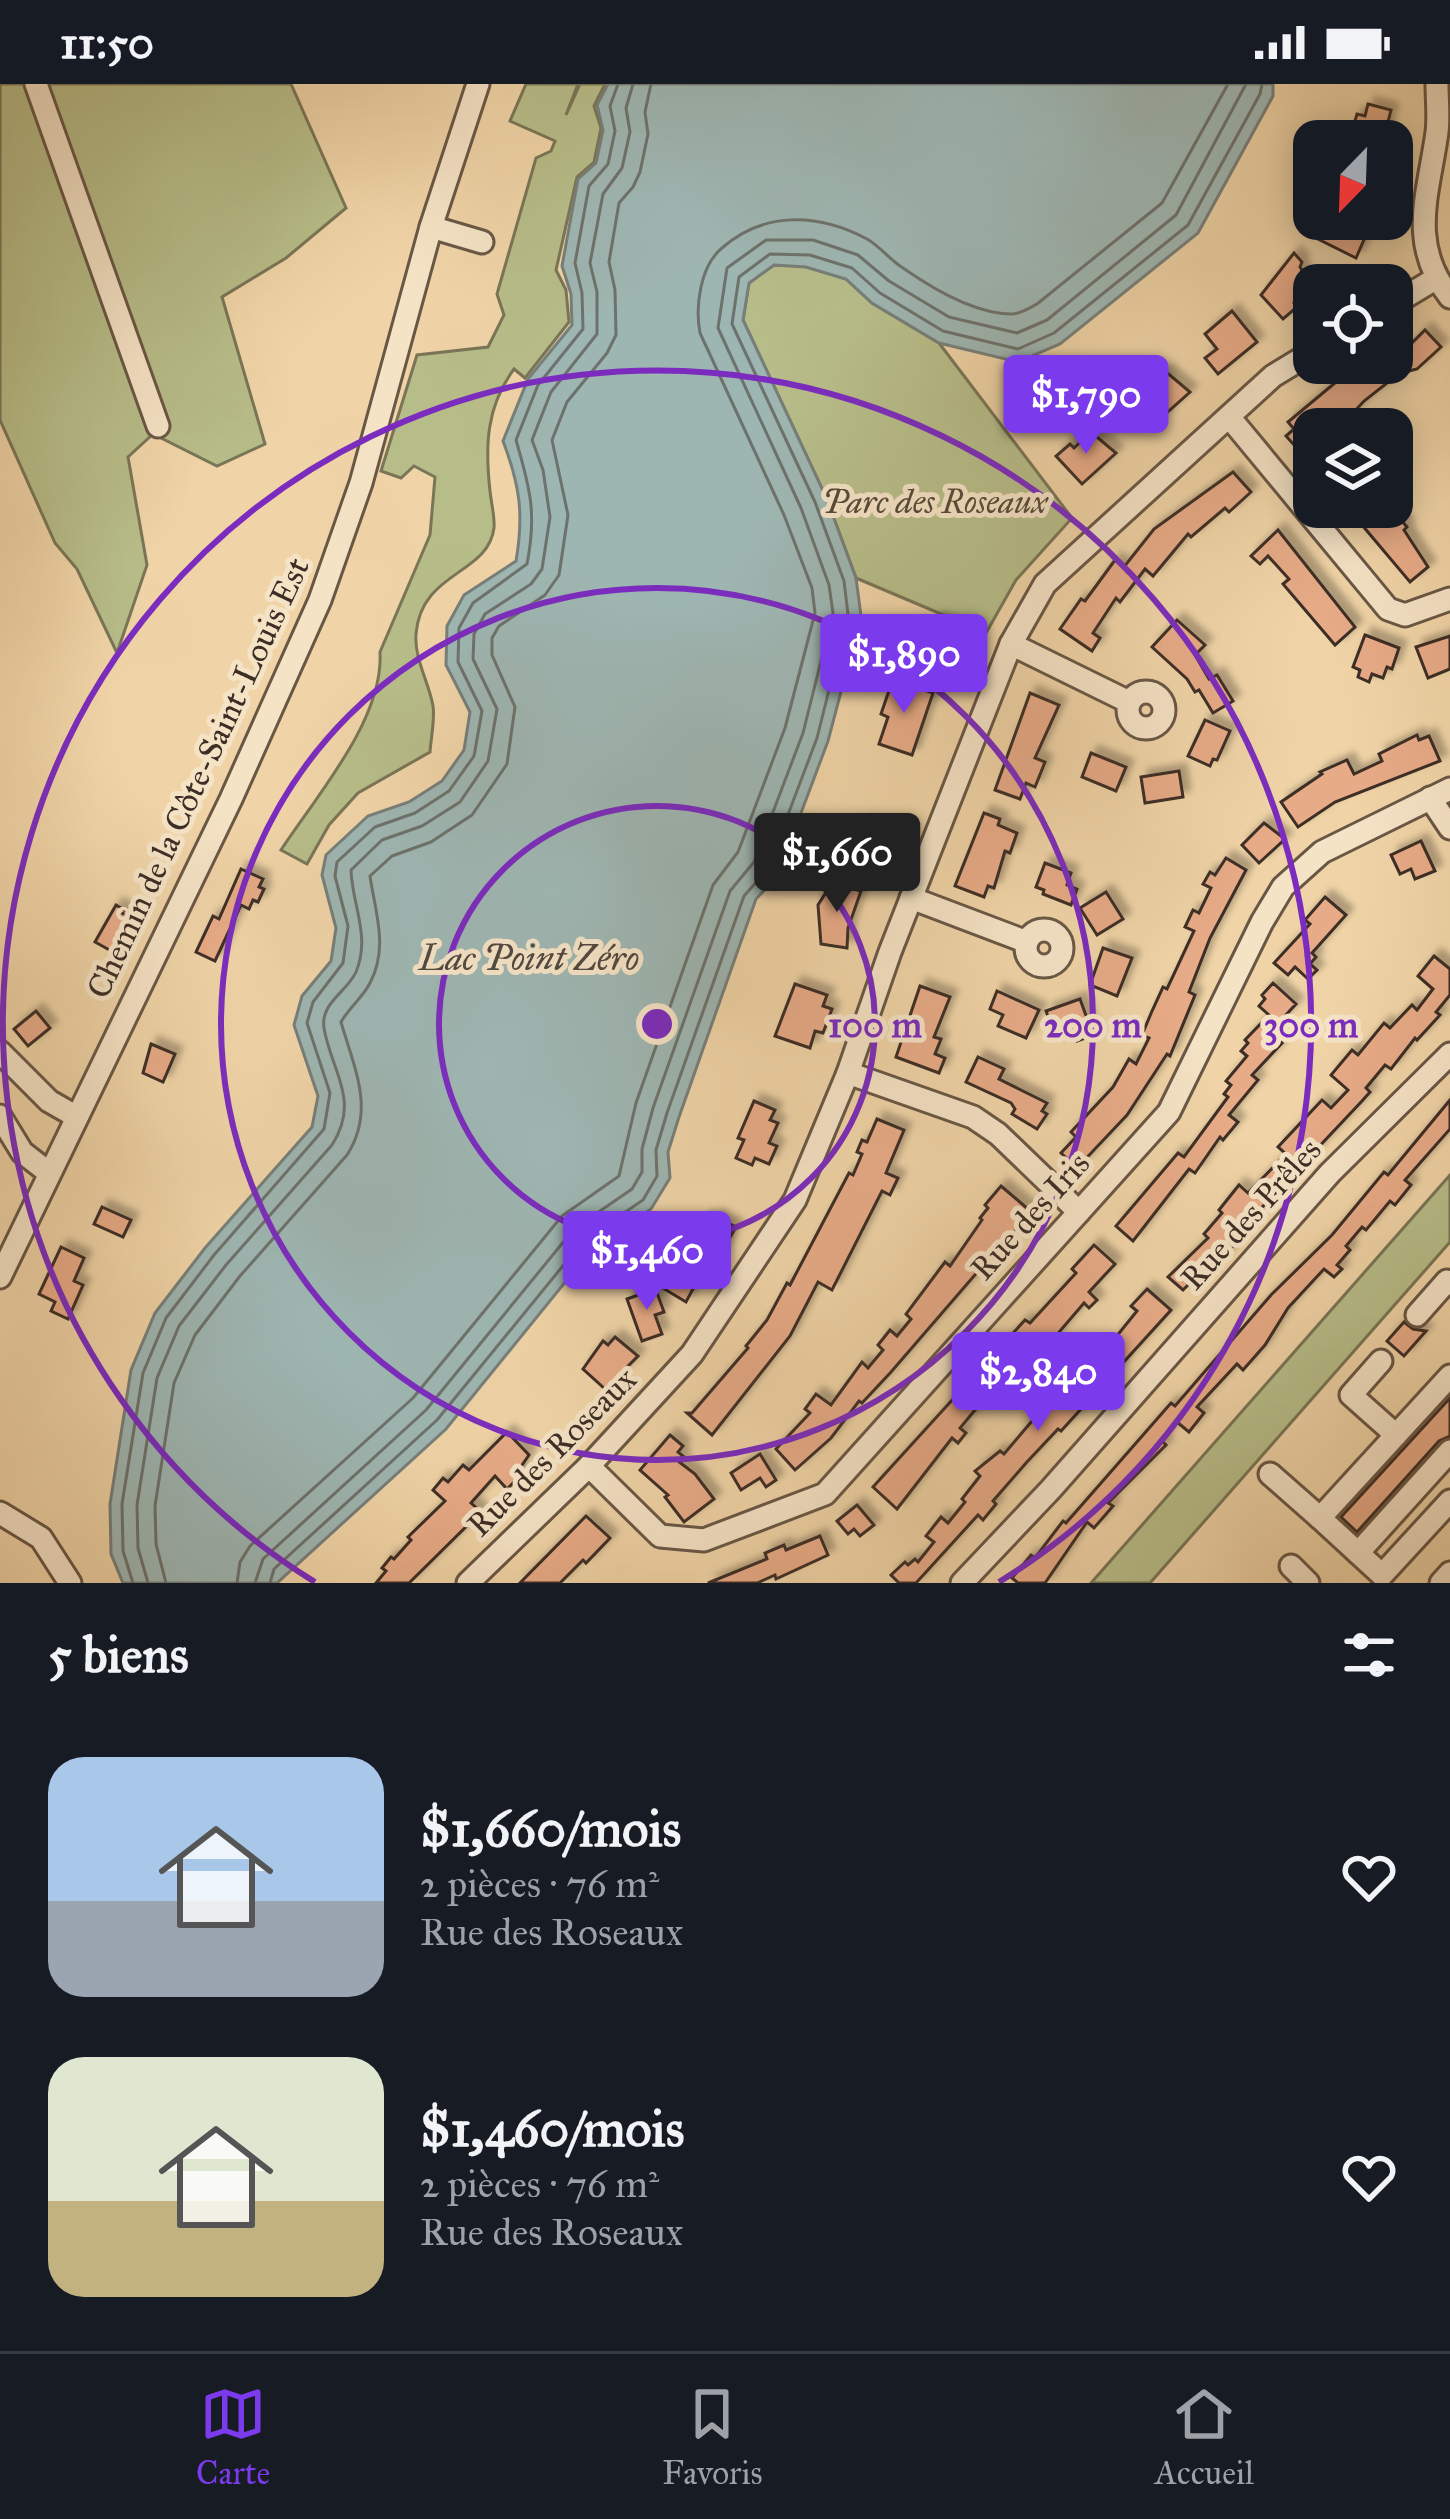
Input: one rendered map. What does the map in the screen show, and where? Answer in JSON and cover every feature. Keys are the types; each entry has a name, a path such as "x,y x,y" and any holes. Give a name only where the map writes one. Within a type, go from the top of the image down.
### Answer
{"street":[{"path":"36,84 158,426"},
{"name":"Chemin de la Côte-Saint-Louis Est","path":"0,1276 248,764 320,600 374,443 431,226 478,84"},
{"path":"1437,84 1444,131 1425,186 1424,228 1435,279 1450,297"},
{"path":"431,226 482,242"},
{"path":"1413,292 1435,279"},
{"name":"Rue des Roseaux","path":"468,1583 590,1466 692,1354 795,1200 1011,644 1035,596 1168,467 1293,364"},
{"path":"1230,418 1388,609 1405,615 1450,599"},
{"path":"1011,644 1129,702"},
{"path":"1440,794 1450,828"},
{"name":"Rue des Iris","path":"590,1466 659,1536 704,1540 824,1494 1169,1112 1283,887 1322,852 1440,794"},
{"path":"911,898 1027,942"},
{"path":"0,1052 50,1101 77,1117"},
{"name":"Rue des Prêles","path":"962,1583 1330,1173 1450,1054"},
{"path":"848,1073 973,1118 998,1134 1079,1212"},
{"path":"0,1116 27,1158 50,1173"},
{"path":"1417,1315 1449,1277"},
{"path":"1381,1361 1351,1394 1396,1435"},
{"path":"1320,1519 1450,1376"},
{"path":"1358,1553 1450,1451"},
{"path":"1270,1474 1382,1575 1450,1501"},
{"path":"0,1513 41,1538 70,1583"},
{"path":"1291,1566 1308,1583"},
{"path":"1441,1583 1450,1573"}],"green space":[{"path":"0,84 291,84 346,208 286,258 222,297 265,444 217,466 153,434 128,457 147,565 117,653 77,569 55,543 0,420"},
{"path":"526,84 578,84 566,115 580,84 605,84 594,106 601,128 594,162 577,177 556,270 566,290 569,322 525,378 514,369 505,383 493,412 488,443 494,524 489,543 480,556 429,597 421,613 416,643 433,706 430,752 358,793 329,825 307,864 281,850 360,730 378,677 380,652 430,535 435,477 414,466 401,478 381,471 417,355 488,347 504,315 497,294 536,158 551,151 555,141 510,121"},
{"name":"Parc des Roseaux","path":"774,265 804,266 846,279 872,303 939,343 1072,518 1016,580 986,633 856,578 826,497 743,320 749,283"},
{"path":"1450,1175 1450,1242 1150,1583 1091,1583"}],"water":[{"name":"Lac Point Zéro","path":"608,84 1273,84 1273,96 1198,233 1060,344 1018,362 939,343 872,303 846,279 806,267 774,265 749,283 743,320 826,497 856,578 861,616 828,741 777,877 756,899 679,1117 668,1152 670,1178 651,1209 592,1249 446,1429 277,1583 123,1583 111,1554 110,1504 131,1370 155,1313 205,1248 312,1127 318,1096 294,1025 302,996 331,961 336,928 322,875 326,855 368,816 409,802 442,781 464,750 470,712 446,665 447,626 464,595 516,561 519,500 503,441 528,379 572,325 571,294 562,266 578,179 596,163 603,130 597,105"}],"building":[{"path":"1368,104 1391,110 1388,120 1355,120 1357,114 1365,116"},
{"path":"1320,240 1364,240 1356,258"},
{"path":"1294,253 1302,262 1293,264 1293,310 1283,319 1261,295"},
{"path":"1232,311 1257,342 1218,374 1205,358 1217,349 1205,334"},
{"path":"1425,330 1441,347 1413,370 1413,342"},
{"path":"1165,371 1190,392 1161,418 1147,403 1156,395 1148,386"},
{"path":"1334,384 1386,384 1358,408 1305,408"},
{"path":"1091,432 1116,453 1082,484 1056,456"},
{"path":"1233,472 1251,492 1229,512 1225,508 1191,537 1188,534 1153,576 1145,569 1120,602 1116,598 1093,633 1100,638 1092,651 1060,629 1115,560 1124,567 1154,529"},
{"path":"1365,528 1406,528 1428,567 1410,582"},
{"path":"1278,530 1355,627 1335,645 1283,584 1289,579 1268,556 1260,564 1251,556"},
{"path":"936,619 967,632 948,671 913,656 921,636 928,639"},
{"path":"1177,620 1205,645 1195,655 1209,679 1217,675 1233,701 1213,713 1199,690 1195,692 1152,647"},
{"path":"1365,635 1399,648 1392,669 1387,667 1383,678 1372,674 1369,682 1358,677 1360,670 1353,667"},
{"path":"1450,636 1450,669 1428,678 1416,647"},
{"path":"893,679 933,693 912,755 879,744 888,717 881,714"},
{"path":"1030,693 1059,705 1035,758 1045,762 1035,787 1026,783 1020,799 995,790"},
{"path":"1205,720 1230,731 1210,766 1188,756"},
{"path":"1417,735 1419,740 1429,736 1440,761 1335,802 1298,827 1281,802 1320,772 1347,760 1354,774 1382,761 1379,754"},
{"path":"1091,753 1126,767 1116,791 1082,777"},
{"path":"1179,771 1183,797 1145,803 1141,777"},
{"path":"984,813 1017,833 1010,853 1005,851 994,888 988,886 984,897 955,886"},
{"path":"865,823 890,833 875,872 840,858 851,826 862,830"},
{"path":"1264,823 1285,839 1259,863 1242,845"},
{"path":"1421,841 1435,871 1415,879 1411,869 1400,874 1391,855"},
{"path":"1226,858 1246,870 1210,938 1189,992 1195,995 1170,1056 1167,1054 1127,1115 1077,1168 1061,1153 1076,1137 1071,1132 1113,1087 1129,1059 1136,1064 1149,1038 1142,1035 1152,1011 1194,931 1185,927 1193,910 1199,913 1211,888 1203,884"},
{"path":"1045,863 1071,873 1067,885 1077,889 1071,905 1036,887"},
{"path":"241,869 263,879 259,887 264,889 249,909 241,905 215,961 196,952 213,916 219,919"},
{"path":"832,883 861,891 848,928 847,948 821,944 818,905"},
{"path":"1106,892 1123,919 1097,935 1080,908"},
{"path":"1325,897 1346,915 1312,953 1316,957 1310,964 1317,970 1308,979 1295,967 1288,975 1274,963 1310,924 1305,920"},
{"path":"116,905 136,917 115,953 95,942"},
{"path":"1103,948 1132,958 1117,996 1090,985"},
{"path":"1434,956 1450,969 1450,995 1436,1012 1440,1015 1391,1069 1385,1065 1366,1088 1370,1092 1264,1205 1225,1256 1220,1252 1195,1287 1190,1283 1183,1290 1168,1277 1208,1238 1204,1234 1239,1185 1248,1193 1286,1154 1278,1147 1322,1100 1331,1108 1348,1090 1331,1075 1352,1050 1358,1055 1384,1023 1390,1028 1412,1005 1417,1010 1433,989 1418,976"},
{"path":"1273,983 1296,1004 1270,1032 1282,1043 1252,1075 1258,1080 1229,1115 1238,1122 1223,1140 1220,1137 1195,1173 1189,1169 1133,1241 1116,1226 1178,1153 1184,1157 1228,1097 1224,1094 1231,1085 1226,1081 1247,1056 1241,1051 1248,1043 1245,1040 1269,1015 1259,1006"},
{"path":"795,984 827,995 823,1006 832,1009 823,1033 815,1031 810,1048 775,1036"},
{"path":"920,986 950,997 934,1037 941,1039 935,1054 945,1058 939,1073 896,1057"},
{"path":"997,991 1039,1010 1026,1038 998,1026 1003,1015 990,1009"},
{"path":"1080,999 1093,1035 1077,1041 1074,1032 1056,1039 1046,1011"},
{"path":"36,1011 50,1028 28,1046 14,1029"},
{"path":"151,1044 175,1054 163,1082 143,1073"},
{"path":"978,1057 1004,1069 999,1079 1047,1103 1042,1111 1047,1114 1037,1129 1012,1114 1011,1103 966,1082"},
{"path":"1450,1100 1450,1129 1405,1180 1411,1185 1395,1205 1390,1201 1346,1246 1350,1250 1337,1265 1342,1269 1334,1277 1324,1269 1288,1308 1243,1370 1237,1364 1197,1407 1204,1413 1189,1432 1177,1422 1162,1441 1166,1445 1108,1503 1113,1506 1094,1528 1087,1522 1045,1583 1018,1583 1012,1578 1171,1403 1175,1406 1271,1295 1332,1235 1384,1172 1388,1175"},
{"path":"754,1101 775,1110 770,1120 778,1123 769,1143 777,1146 769,1164 755,1158 752,1165 736,1158 744,1140 738,1138"},
{"path":"877,1119 904,1130 886,1173 898,1178 890,1195 882,1191 832,1290 818,1282 790,1336 712,1435 687,1413 692,1413 748,1348 787,1283 790,1285 849,1173 853,1175 862,1140 867,1142"},
{"path":"1001,1186 1035,1215 1023,1229 1019,1226 984,1272 980,1269 831,1438 795,1470 776,1449 810,1413 805,1409 816,1394 831,1405 862,1362 868,1368 883,1350 878,1345 890,1330 897,1336 911,1319 906,1314 945,1262 950,1266"},
{"path":"102,1207 131,1220 123,1237 94,1224"},
{"path":"715,1216 736,1227 716,1261 710,1257 686,1302 653,1282 660,1272 653,1268 668,1244 682,1253 696,1228"},
{"path":"1094,1245 1115,1264 1089,1292 1097,1300 1089,1308 1084,1303 1013,1386 1007,1381 983,1407 980,1404 960,1428 966,1433 958,1443 952,1438 897,1509 873,1487 1025,1320 1030,1323 1076,1273 1072,1269"},
{"path":"61,1247 84,1258 74,1281 83,1285 68,1319 51,1311 55,1302 39,1294"},
{"path":"653,1282 664,1312 655,1315 662,1334 642,1341 627,1299 647,1292"},
{"path":"1147,1289 1171,1310 1026,1463 983,1520 978,1515 916,1583 899,1583 891,1575 905,1562 918,1562 934,1542 926,1536 941,1517 948,1523 965,1502 962,1499 980,1476 975,1471 1000,1451 1004,1454 1083,1361 1091,1368 1137,1311 1131,1306"},
{"path":"1404,1322 1426,1331 1404,1356 1387,1341"},
{"path":"615,1337 638,1356 605,1389 583,1369 603,1341 608,1345"},
{"path":"1450,1398 1450,1436 1439,1441 1357,1532 1341,1517"},
{"path":"507,1432 529,1455 518,1471 522,1474 507,1489 495,1476 471,1503 481,1512 409,1583 376,1583 391,1557 445,1501 433,1490 443,1478 448,1482 463,1465 469,1470"},
{"path":"670,1435 683,1446 678,1461 714,1499 684,1522 665,1497 668,1495 640,1470"},
{"path":"760,1454 776,1480 766,1487 760,1478 741,1490 731,1473"},
{"path":"857,1505 874,1525 860,1536 854,1529 848,1534 837,1521"},
{"path":"586,1516 610,1538 586,1563 583,1560 560,1583 520,1583"},
{"path":"820,1536 828,1555 776,1579 775,1575 757,1583 708,1583 767,1559 765,1553 784,1545 786,1550"}]}
